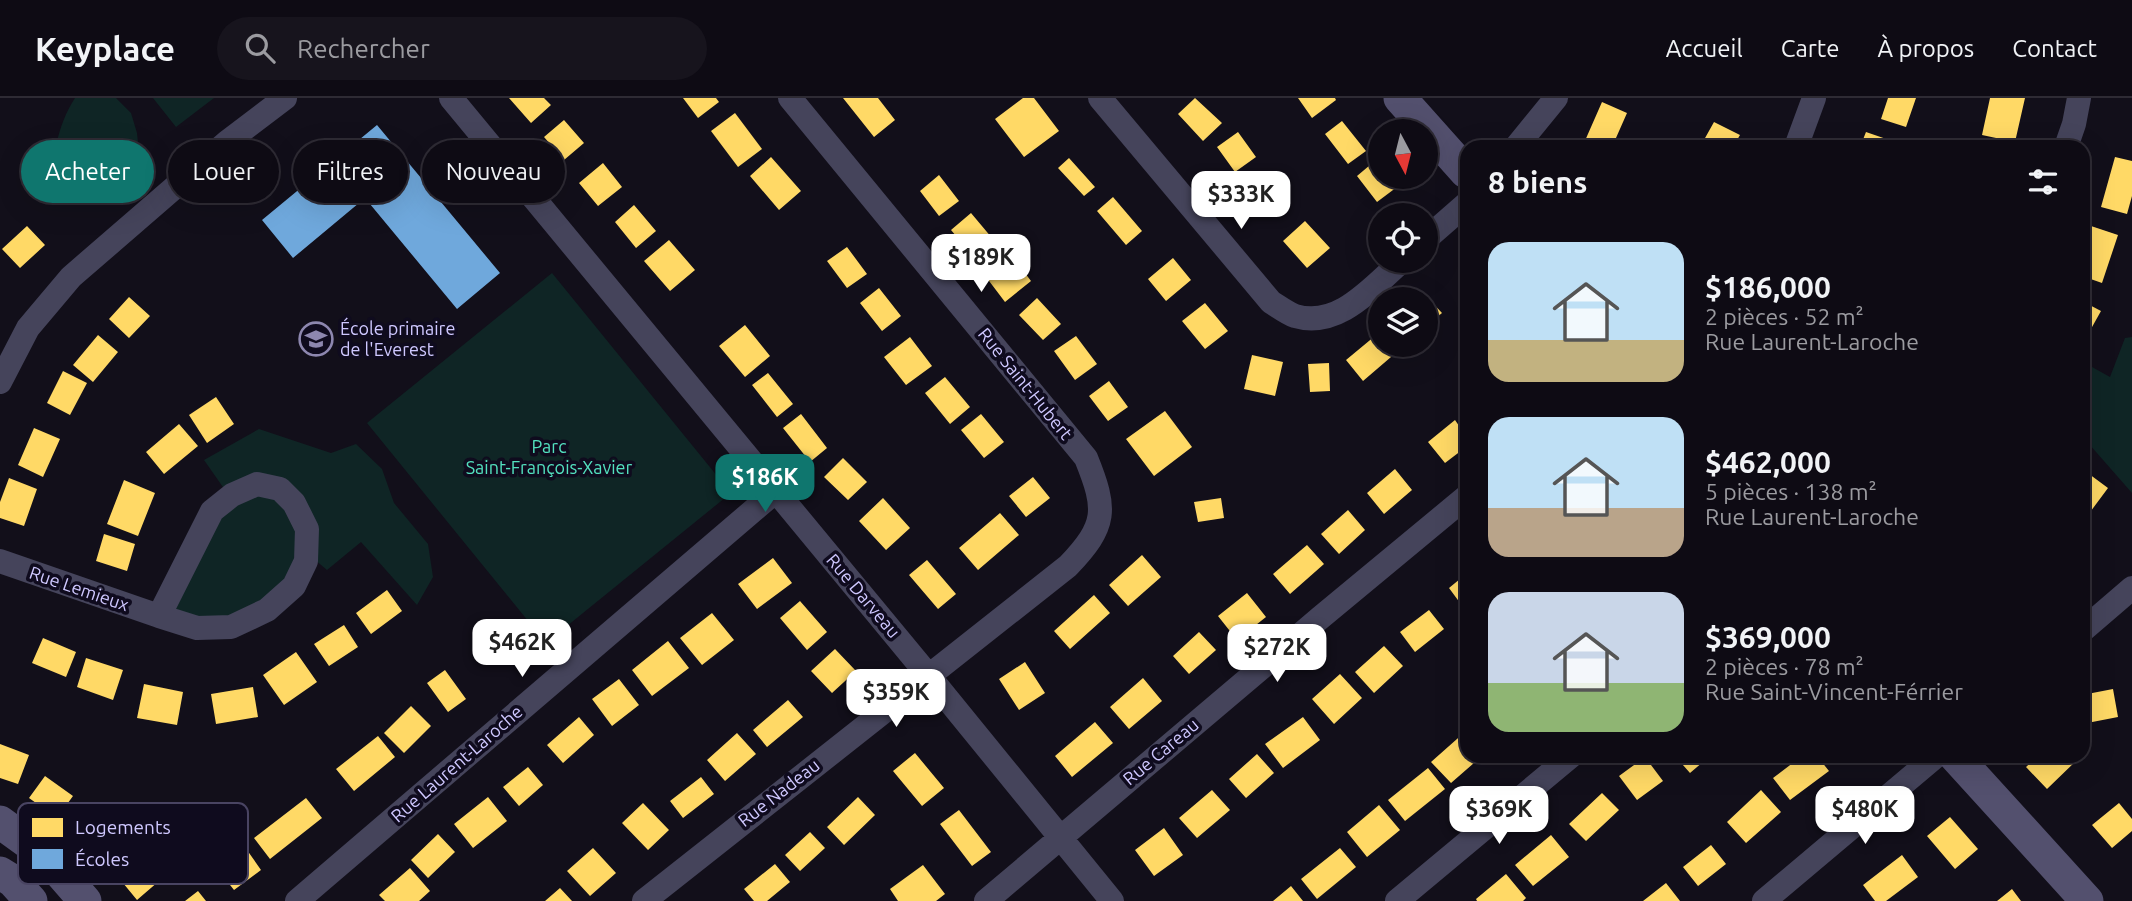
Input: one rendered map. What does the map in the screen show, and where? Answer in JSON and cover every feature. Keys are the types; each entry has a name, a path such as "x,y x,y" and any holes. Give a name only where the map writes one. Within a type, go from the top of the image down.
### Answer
{"street":[{"path":"0,382 28,328 71,277 227,142 285,98"},
{"name":"Rue Darveau","path":"451,98 1112,901"},
{"name":"Rue Saint-Hubert","path":"790,98 1086,458 1099,489 1100,520"},
{"path":"1100,98 1271,302 1292,315 1309,319 1330,317 1352,304 1388,273"},
{"path":"1400,98 1460,165"},
{"path":"1523,140 1556,98"},
{"path":"1799,140 1814,98"},
{"path":"2068,140 2079,98"},
{"path":"1438,228 1460,209"},
{"name":"Rue Lemieux","path":"0,561 159,616 197,628 231,627 267,610 294,586 306,561 307,529 294,503 280,489 257,484 232,495 212,511 159,616"},
{"name":"Rue Laurent-Laroche","path":"297,901 776,491"},
{"name":"Rue Careau","path":"986,901 1460,502"},
{"name":"Rue Nadeau","path":"644,901 1068,566 1090,544 1100,520"},
{"path":"2090,624 2132,588"},
{"path":"1397,901 1563,763"},
{"path":"1764,901 1928,763"},
{"path":"1961,763 2087,901"},
{"path":"0,822 18,835"},
{"path":"0,873 13,881 31,901"},
{"path":"70,884 85,901"}],"green space":[{"path":"75,98 116,98 131,113 138,140 58,140"},
{"path":"153,98 214,98 176,127"},
{"name":"Parc Saint-François-Xavier","path":"552,273 731,493 546,643 367,423"},
{"path":"2132,337 2132,493 2090,445 2090,366 2110,377 2125,338"},
{"path":"259,429 331,453 356,444 382,469 394,503 428,544 433,577 417,605 361,542 327,570 314,559 289,482 225,490 204,460"},
{"path":"273,493 288,509 295,527 296,544 293,561 276,591 263,603 231,619 209,620 173,608 201,551 227,511 244,500"}],"building: Logements":[{"path":"509,98 544,98 551,105 531,123"},
{"path":"683,98 716,98 719,102 698,118"},
{"path":"843,98 878,98 895,120 874,137"},
{"path":"1023,98 1034,98 1059,131 1024,157 995,119"},
{"path":"1195,98 1222,123 1203,141 1178,114"},
{"path":"1298,98 1335,98 1336,100 1312,118"},
{"path":"1888,98 1916,98 1906,127 1881,119"},
{"path":"1990,98 2025,98 2015,140 1982,135"},
{"path":"1602,102 1627,113 1615,140 1585,140"},
{"path":"735,113 762,149 738,167 711,131"},
{"path":"564,120 584,143 565,159 565,140 547,140 544,137"},
{"path":"1342,121 1366,151 1348,164 1325,134"},
{"path":"1714,122 1740,135 1737,140 1704,140"},
{"path":"1238,132 1256,157 1235,172 1217,147"},
{"path":"1866,132 1889,140 1863,140"},
{"path":"771,157 801,191 779,210 750,176"},
{"path":"2115,157 2132,161 2132,196 2127,214 2101,207"},
{"path":"1069,158 1095,187 1084,196 1058,168"},
{"path":"603,163 622,187 598,206 579,183"},
{"path":"1368,167 1368,189 1394,189 1377,202 1357,176"},
{"path":"939,175 959,201 939,216 920,191"},
{"path":"1272,176 1289,200 1267,216 1250,193"},
{"path":"1113,197 1142,231 1126,245 1097,211"},
{"path":"634,205 656,231 636,248 615,222"},
{"path":"971,213 992,238 972,255 951,230"},
{"path":"1305,221 1330,248 1307,268 1283,241"},
{"path":"27,226 45,245 20,268 2,249"},
{"path":"2090,226 2118,235 2102,283 2090,279"},
{"path":"669,240 695,270 670,291 644,261"},
{"path":"847,247 867,274 847,288 827,261"},
{"path":"1006,248 1031,281 1005,302 980,269"},
{"path":"1173,258 1191,280 1166,301 1148,279"},
{"path":"879,288 901,316 882,331 860,303"},
{"path":"129,297 150,316 129,338 109,319"},
{"path":"1037,298 1061,324 1043,340 1019,315"},
{"path":"1205,303 1228,331 1205,349 1182,321"},
{"path":"2090,305 2101,311 2090,331"},
{"path":"745,325 770,356 745,377 719,346"},
{"path":"98,335 118,352 93,382 73,365"},
{"path":"1076,336 1097,364 1075,380 1054,351"},
{"path":"910,337 932,366 906,385 884,357"},
{"path":"1368,342 1368,357 1391,357 1363,381 1346,360"},
{"path":"1252,355 1283,362 1275,396 1244,389"},
{"path":"1329,363 1330,391 1310,392 1308,364"},
{"path":"63,371 87,383 70,415 47,403"},
{"path":"768,373 793,404 777,417 752,385"},
{"path":"945,377 970,407 950,424 925,393"},
{"path":"1109,381 1128,407 1108,421 1089,396"},
{"path":"216,397 234,424 207,443 189,415"},
{"path":"1165,411 1192,447 1154,476 1126,439"},
{"path":"801,414 827,448 810,462 783,428"},
{"path":"981,414 1004,442 984,458 961,430"},
{"path":"1455,420 1460,427 1460,452 1445,463 1428,442"},
{"path":"179,424 198,446 164,474 146,452"},
{"path":"34,428 60,439 43,477 18,465"},
{"path":"843,458 867,482 848,500 824,477"},
{"path":"1395,469 1412,490 1384,514 1367,493"},
{"path":"2090,475 2108,488 2090,512"},
{"path":"1033,477 1050,498 1026,517 1009,496"},
{"path":"9,478 37,489 24,526 0,518 0,502"},
{"path":"124,480 155,493 138,536 107,524"},
{"path":"883,498 910,528 886,550 859,521"},
{"path":"1221,498 1224,518 1198,522 1194,502"},
{"path":"1348,510 1365,530 1339,554 1321,534"},
{"path":"1000,513 1019,535 978,570 959,548"},
{"path":"104,534 135,544 127,571 96,561"},
{"path":"1307,545 1324,564 1290,594 1273,574"},
{"path":"1142,555 1161,577 1128,606 1109,585"},
{"path":"773,558 792,583 757,609 738,584"},
{"path":"927,560 956,594 938,609 909,575"},
{"path":"1460,579 1460,603 1449,588"},
{"path":"387,590 402,611 371,634 356,613"},
{"path":"1247,593 1266,617 1237,640 1218,616"},
{"path":"1094,595 1110,613 1070,649 1054,631"},
{"path":"800,601 827,632 807,650 780,618"},
{"path":"1429,610 1444,629 1415,652 1400,632"},
{"path":"712,613 734,640 702,665 680,638"},
{"path":"344,625 358,647 329,666 314,644"},
{"path":"1199,632 1216,650 1189,674 1173,656"},
{"path":"43,638 76,652 66,677 32,663"},
{"path":"668,641 689,668 652,696 632,670"},
{"path":"1384,646 1403,666 1374,693 1355,672"},
{"path":"835,649 856,671 832,693 811,671"},
{"path":"296,652 317,682 284,705 263,675"},
{"path":"86,658 123,670 113,700 77,687"},
{"path":"1025,662 1045,693 1019,710 999,679"},
{"path":"445,670 466,699 448,712 427,683"},
{"path":"1340,674 1362,698 1334,724 1312,699"},
{"path":"1143,678 1162,701 1129,729 1110,707"},
{"path":"619,679 639,705 612,726 592,699"},
{"path":"144,684 183,692 177,725 137,718"},
{"path":"253,687 258,717 216,724 211,694"},
{"path":"2113,689 2118,717 2090,722 2090,693"},
{"path":"788,700 803,717 767,747 753,730"},
{"path":"411,706 431,726 404,753 384,733"},
{"path":"579,717 594,735 563,763 547,745"},
{"path":"1303,717 1320,740 1283,768 1265,744"},
{"path":"1095,722 1113,743 1072,777 1055,756"},
{"path":"737,733 756,754 725,781 707,760"},
{"path":"378,736 395,757 354,791 336,769"},
{"path":"1460,736 1460,763 1474,763 1451,783 1431,762"},
{"path":"0,744 29,755 18,784 0,778"},
{"path":"915,753 944,788 922,806 893,771"},
{"path":"1257,754 1274,773 1246,798 1229,779"},
{"path":"1637,763 1650,763 1663,781 1637,800 1619,776"},
{"path":"1681,763 1702,763 1690,773"},
{"path":"1793,763 1823,763 1829,771 1790,800 1773,778"},
{"path":"2030,763 2074,763 2047,789 2026,767"},
{"path":"528,767 543,785 519,806 503,787"},
{"path":"1428,768 1445,789 1405,821 1388,800"},
{"path":"45,776 73,796 68,803 36,803 29,798"},
{"path":"701,777 714,794 683,818 670,801"},
{"path":"1212,790 1230,810 1197,838 1179,818"},
{"path":"1761,790 1781,812 1746,843 1727,822"},
{"path":"1602,793 1619,810 1586,841 1569,824"},
{"path":"488,797 507,821 473,848 454,824"},
{"path":"858,797 875,815 844,845 827,827"},
{"path":"306,798 322,818 270,859 254,838"},
{"path":"643,803 669,830 648,850 622,823"},
{"path":"2119,803 2132,819 2132,831 2112,848 2092,825"},
{"path":"1379,805 1400,830 1367,857 1347,832"},
{"path":"959,810 991,852 972,866 940,824"},
{"path":"1950,817 1978,849 1955,869 1927,836"},
{"path":"1164,828 1183,855 1154,876 1135,850"},
{"path":"810,832 825,848 800,871 785,855"},
{"path":"438,834 455,852 428,878 411,860"},
{"path":"1551,835 1569,857 1533,886 1515,865"},
{"path":"1711,845 1726,864 1698,886 1683,867"},
{"path":"593,848 616,873 590,896 567,871"},
{"path":"1340,848 1356,867 1317,899 1301,879"},
{"path":"248,851 261,870 248,880"},
{"path":"1902,855 1918,877 1886,901 1875,901 1863,885"},
{"path":"775,864 790,882 767,901 754,901 744,889"},
{"path":"923,865 945,894 936,901 898,901 890,889"},
{"path":"410,868 430,891 419,901 385,901 379,895"},
{"path":"1506,874 1526,898 1523,901 1477,901 1476,899"},
{"path":"1666,883 1680,901 1643,901"},
{"path":"124,884 156,884 137,900"},
{"path":"229,884 242,884 234,890"},
{"path":"1291,886 1303,901 1273,901"},
{"path":"560,888 572,901 545,901"},
{"path":"2012,889 2021,901 1997,901"},
{"path":"198,891 206,901 185,901"}],"building: Écoles":[{"path":"377,125 389,140 359,140"},
{"path":"408,162 422,179 422,203 442,203 500,273 457,309 369,203 408,203"},
{"path":"293,194 293,203 359,203 293,258 262,220"}],"place":[{"name":"École primaire de l'Everest","path":"316,339"}]}
